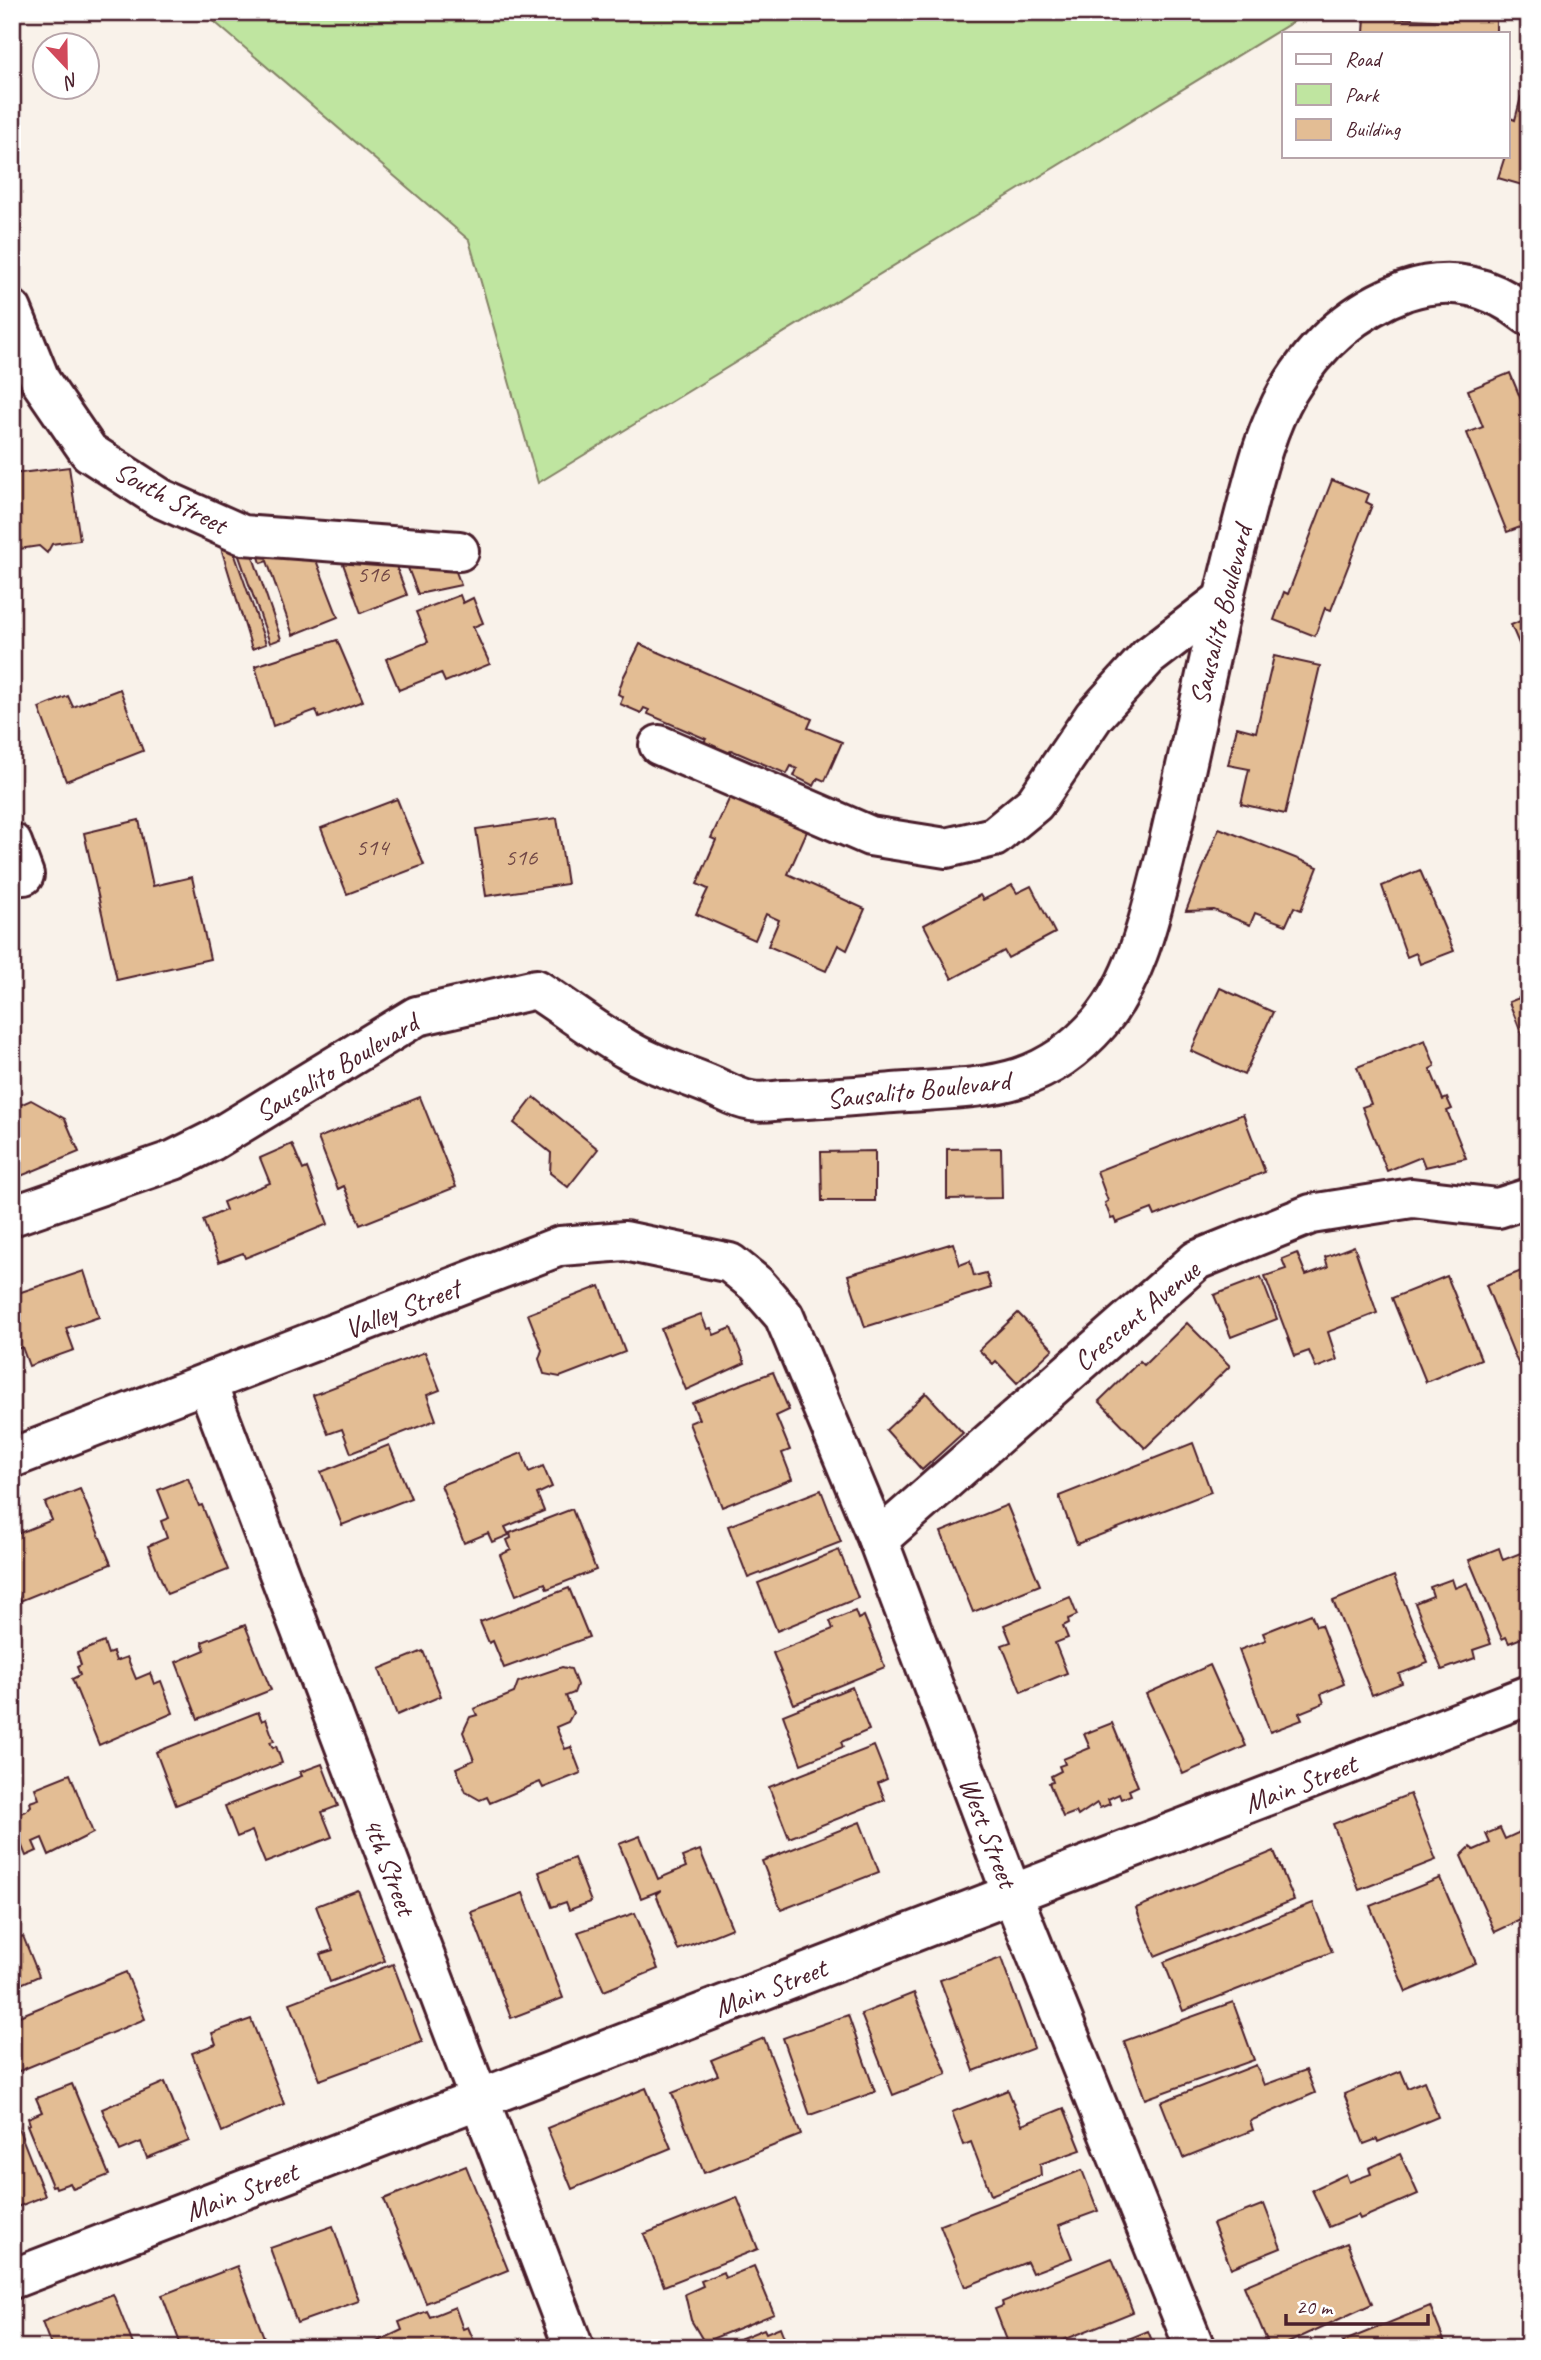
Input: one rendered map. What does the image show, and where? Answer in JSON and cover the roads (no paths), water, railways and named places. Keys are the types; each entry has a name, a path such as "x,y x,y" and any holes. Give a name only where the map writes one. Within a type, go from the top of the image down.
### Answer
{"street":[{"name":"Sausalito Boulevard","path":"12,1216 174,1160 212,1141 417,1016 536,989 630,1052 751,1101 998,1084 1029,1077 1057,1062 1102,1019 1121,992 1135,960 1168,843 1222,600 1270,426 1298,375 1329,336 1356,314 1419,286 1451,282 1483,288 1509,300 1529,316"},
{"name":"South Street","path":"12,310 41,382 89,453 160,498 243,535 458,551"},
{"path":"659,745 870,836 946,848 994,837 1035,803 1094,716 1148,657 1222,600"},
{"name":"Crescent Avenue","path":"878,1540 1197,1260 1311,1214 1412,1198 1498,1208 1529,1198"},
{"name":"Valley Street","path":"12,1458 561,1246 625,1241 730,1263 756,1284 784,1316"},
{"name":"West Street","path":"784,1316 878,1540 1012,1894 1195,2348"},
{"name":"4th Street","path":"207,1384 574,2348"},
{"name":"Main Street","path":"12,2279 1529,1695"}]}
